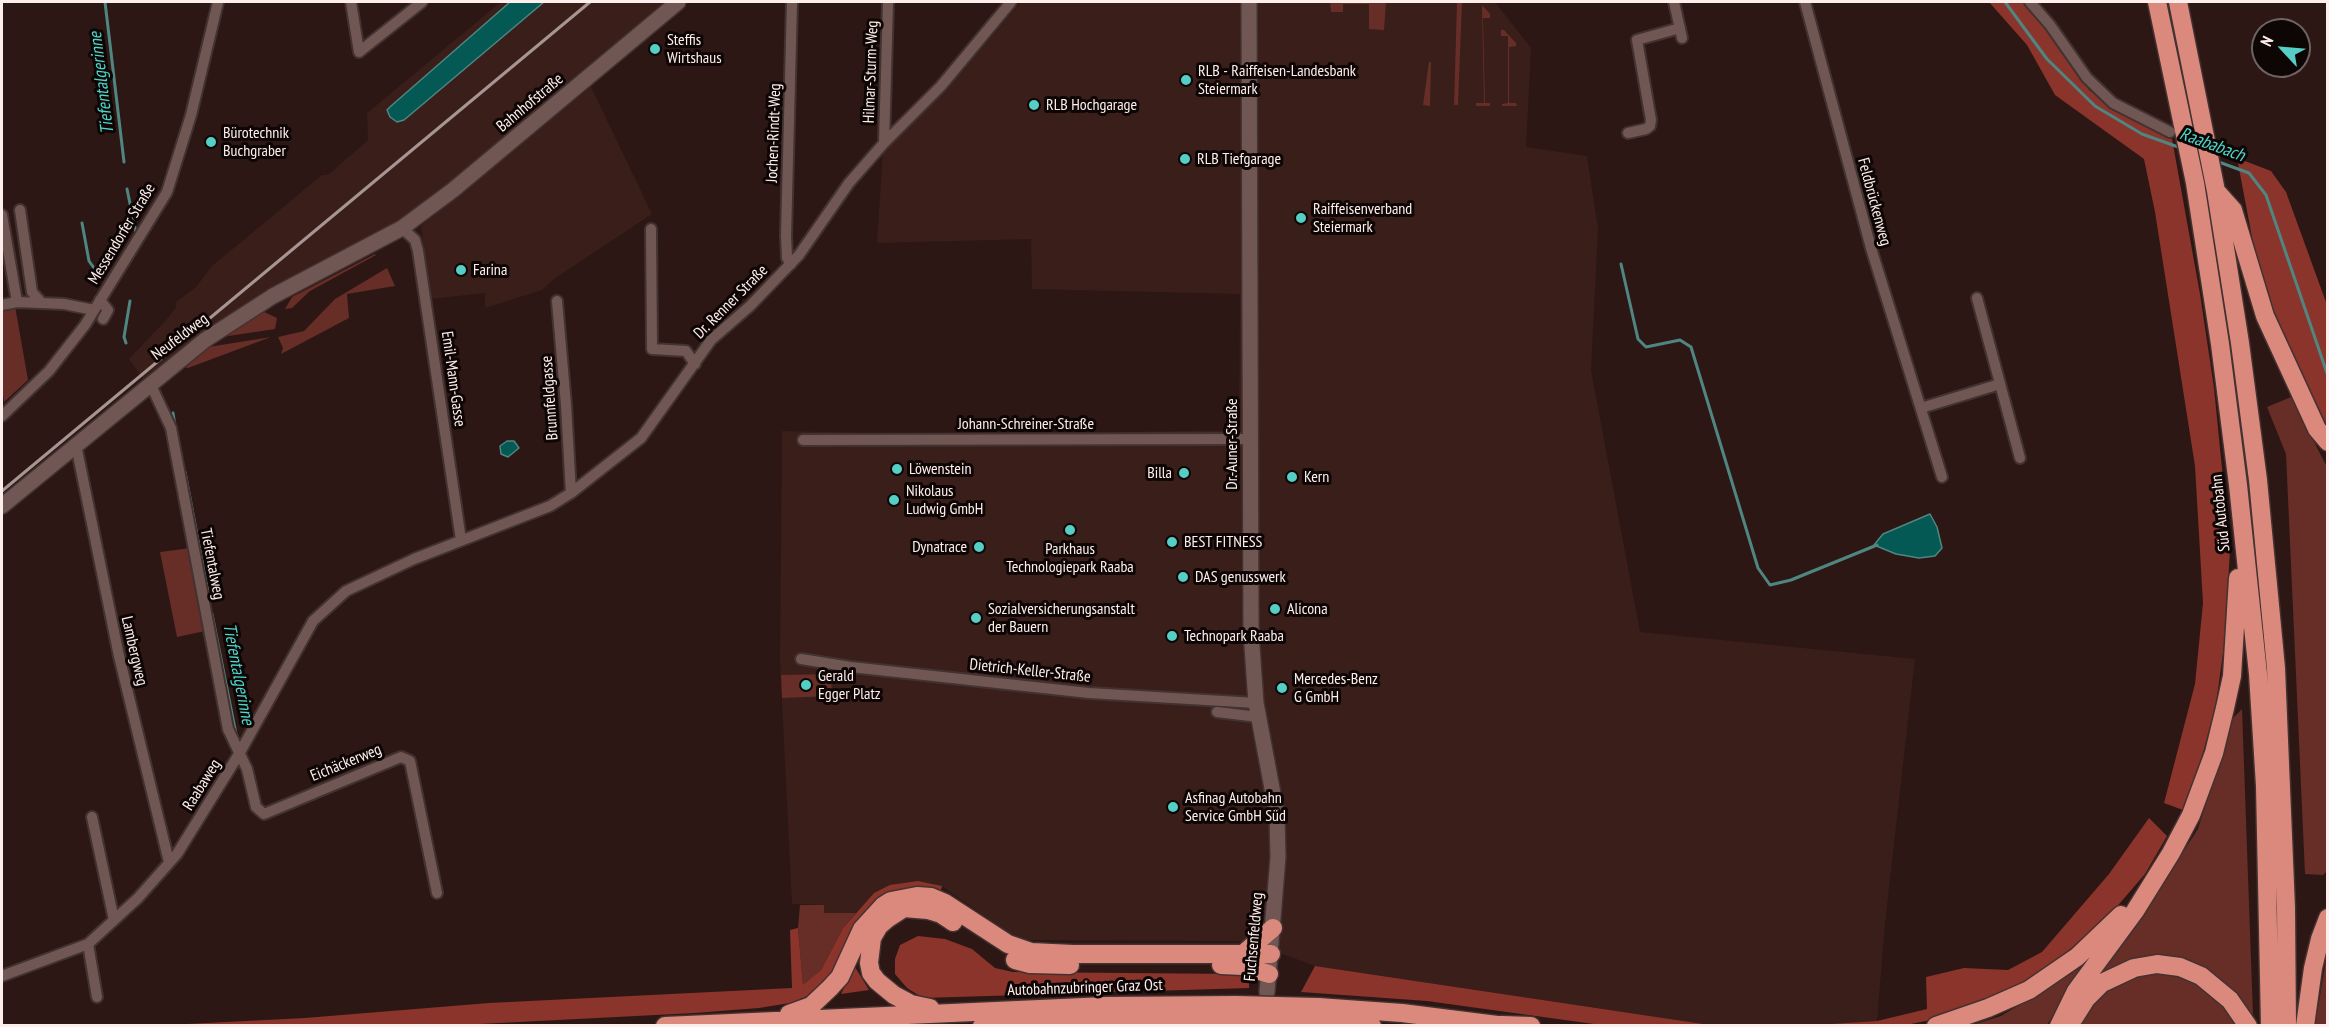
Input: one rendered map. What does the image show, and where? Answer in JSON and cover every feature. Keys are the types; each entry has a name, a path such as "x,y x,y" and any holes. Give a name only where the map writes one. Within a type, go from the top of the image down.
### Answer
{"highway":[{"name":"Süd Autobahn","path":"2157,2 2194,183 2220,344 2258,674 2264,775 2270,1026"},
{"path":"2178,2 2216,191 2240,343 2258,480 2276,668 2286,908 2287,1026"},
{"path":"2216,191 2233,210 2265,316 2317,429 2328,442"},
{"path":"2059,1026 2076,991 2135,911 2171,853 2191,815 2214,753 2232,676 2242,531"},
{"path":"1936,1026 1988,1008 2029,990 2077,957 2151,884"},
{"path":"775,1020 811,1006 830,988 840,977 862,929 883,906 891,901 917,896 931,897 945,903 1008,944 1031,952 1270,954"},
{"path":"943,1012 911,1004 894,995 871,973 869,963 872,938 879,926 894,912 913,907 941,914 995,951 1030,964 1226,964 1243,966 1268,983"},
{"path":"2305,1026 2313,968 2328,918"},
{"path":"1243,954 1273,928"},
{"path":"2071,1026 2086,999 2102,983 2134,968 2157,964 2180,967 2201,976 2230,1000 2248,1026"},
{"name":"Autobahnzubringer Graz Ost","path":"665,1026 1106,1006 1318,1014 1402,1013 1532,1026"},
{"name":"Autobahnzubringer Graz Ost","path":"982,1026 1056,1024 1235,1012"},
{"name":"Autobahnzubringer Graz Ost","path":"1318,1014 1372,1026"}],"main road":[{"name":"Bahnhofstraße","path":"402,228 506,147 678,2"},
{"name":"Dr.-Auner-Straße","path":"1249,2 1250,593 1257,710 1277,815 1277,885"},
{"name":"Neufeldweg","path":"2,506 205,340 254,307 402,228"},
{"name":"Fuchsenfeldweg","path":"1268,983 1277,885"}],"street":[{"name":"Messendorfer Straße","path":"2,416 49,370 97,305 167,192 191,115 218,2"},
{"path":"351,2 359,52 422,2"},
{"name":"Jochen-Rindt-Weg","path":"791,264 787,258 786,231 792,2"},
{"name":"Hilmar-Sturm-Weg","path":"884,142 888,2"},
{"name":"Dr. Renner Straße","path":"388,570 550,506 571,493 641,438 711,340 750,306 791,264 849,183 884,142 940,86 1011,2"},
{"path":"1628,133 1646,129 1652,120 1636,40 1681,33 1674,2"},
{"name":"Feldbrückenweg","path":"1805,2 1871,248 1942,477"},
{"path":"2030,2 2050,25 2087,78 2113,103 2170,132"},
{"path":"20,210 33,292 42,303"},
{"path":"2,215 17,302"},
{"name":"Emil-Mann-Gasse","path":"402,228 415,240 418,251 461,540"},
{"path":"651,229 652,349 686,351 695,364"},
{"path":"1977,298 2020,458"},
{"name":"Brunnfeldgasse","path":"557,301 571,493"},
{"path":"2,305 17,302 97,305 108,310 104,319"},
{"name":"Tiefentalweg","path":"150,383 171,428 228,729 239,754"},
{"path":"1921,408 2000,384"},
{"name":"Johann-Schreiner-Straße","path":"803,440 1250,439"},
{"name":"Lambergweg","path":"76,445 119,656 169,862"},
{"name":"Raabaweg","path":"2,976 88,944 138,898 177,854 239,754 313,621 346,591 388,570"},
{"name":"Dietrich-Keller-Straße","path":"801,659 851,667 1257,710"},
{"path":"1217,712 1257,710"},
{"name":"Eichäckerweg","path":"239,754 247,769 256,807 264,814 401,757 410,761 437,893"},
{"path":"92,817 114,920"},
{"path":"88,944 97,997"}],"shaded area":[{"path":"501,2 669,2 448,190 204,348 167,381 157,385 145,382 129,359 168,318 176,307 176,302 196,287 212,266 322,175 328,175 368,140 367,113"},
{"path":"1021,2 1495,2 1531,48 1526,147 1587,156 1598,229 1591,370 1640,632 1915,659 1885,923 1877,1021 1799,1026 1710,1025 1315,966 1248,941 1028,940 1007,932 942,886 918,881 874,893 856,913 824,913 824,905 792,904 780,660 782,431 962,435 1239,430 1240,294 1032,289 1031,239 877,243 883,153 944,93"},
{"path":"1330,2 1386,2 1384,30 1369,29 1369,4 1343,4 1343,12 1331,12"},
{"path":"1457,2 1462,2 1458,105 1454,105"},
{"path":"1989,2 2025,2 2051,31 2089,90 2124,115 2172,139 2200,294 2214,388 2230,549 2225,638 2216,704 2200,764 2183,810 2164,803 2195,684 2203,603 2195,466 2155,212 2144,159 2055,95 2027,45"},
{"path":"1482,5 1490,14 1490,18 1483,18 1485,103 1490,103 1490,106 1476,106 1476,103 1484,103"},
{"path":"1501,30 1504,30 1516,43 1516,46 1509,47 1509,103 1516,103 1517,106 1502,106 1508,103 1508,36 1501,36"},
{"path":"1429,62 1431,62 1430,106 1423,105"},
{"path":"591,87 652,214 554,279 542,290 485,308 485,293 431,299 421,226"},
{"path":"2237,158 2271,171 2286,192 2327,305 2327,425 2265,296"},
{"path":"375,254 310,291 292,308 285,309 292,297"},
{"path":"387,268 395,286 347,294 349,318 281,354 283,348 278,337 304,331 335,299"},
{"path":"15,306 28,380 4,402 2,310"},
{"path":"262,311 277,318 275,329 222,337"},
{"path":"271,337 188,368 180,366 202,348"},
{"path":"2291,397 2327,467 2328,870 2323,875 2305,874 2286,454 2267,407"},
{"path":"191,548 205,631 177,637 160,552"},
{"name":"Gerald Egger Platz","path":"831,674 832,696 782,698 781,675"},
{"path":"2242,709 2253,1015 2186,963 2089,985 2144,911 2198,829 2233,718"},
{"path":"2149,818 2167,836 2145,874 2114,910 2047,970 2022,984 1940,1018 1906,1025 1799,1026 1877,1021 1927,1009 1926,977 1964,968 2008,970 2042,952 2109,874"},
{"path":"918,881 942,886 940,894 843,954 828,979 810,995 790,1003 695,1013 460,1025 148,1026 305,1018 489,1003 792,988 790,930 798,928 803,985 821,970 843,928 874,893 890,885"},
{"path":"800,905 824,905 824,913 856,913 843,928 821,970 803,986 798,928"},
{"path":"918,936 945,939 972,949 995,968 1013,972 1239,974 1249,980 1249,988 923,998 907,988 895,974 895,959 900,945"},
{"path":"2327,954 2327,1025 2315,1025 2323,978"},
{"path":"1315,966 1710,1025 1601,1025 1427,1001 1301,992"},
{"path":"2083,966 2047,1025 1969,1026 2001,1016"},
{"path":"855,967 869,990 841,994"},
{"path":"2165,972 2180,974 2202,985 2222,1001 2240,1026 2079,1026 2100,994 2139,974"}],"water":[{"path":"510,2 544,2 404,120 397,122 390,117 387,110 391,106"},
{"path":"507,441 514,441 519,448 508,457 501,454 500,446"},
{"path":"1930,514 1937,527 1942,548 1935,556 1919,558 1896,554 1874,545 1883,534"}],"waterway":[{"name":"Tiefentalgerinne","path":"105,2 124,162"},
{"name":"Raababach","path":"2005,2 2047,59 2095,106 2142,134 2181,148"},
{"name":"Raababach","path":"2216,161 2249,173 2266,195 2328,376"},
{"name":"Tiefentalgerinne","path":"127,189 136,233"},
{"name":"Tiefentalgerinne","path":"82,223 89,261 94,268 104,274"},
{"path":"1621,264 1638,339 1646,347 1680,340 1691,347 1758,568 1770,585 1791,580 1877,545"},
{"name":"Tiefentalgerinne","path":"126,343 124,337 130,301"},
{"name":"Tiefentalgerinne","path":"173,413 175,426"},
{"name":"Tiefentalgerinne","path":"185,472 208,592"},
{"name":"Tiefentalgerinne","path":"212,614 237,739"}],"railway":[{"path":"2,491 590,2"}],"place":[{"name":"Steffis Wirtshaus","path":"655,49"},
{"name":"RLB - Raiffeisen-Landesbank Steiermark","path":"1186,80"},
{"name":"RLB Hochgarage","path":"1034,105"},
{"name":"Bürotechnik Buchgraber","path":"211,142"},
{"name":"RLB Tiefgarage","path":"1185,159"},
{"name":"Raiffeisenverband Steiermark","path":"1301,218"},
{"name":"Farina","path":"461,270"},
{"name":"Löwenstein","path":"897,469"},
{"name":"Billa","path":"1184,473"},
{"name":"Kern","path":"1292,477"},
{"name":"Nikolaus Ludwig GmbH","path":"894,500"},
{"name":"Parkhaus Technologiepark Raaba","path":"1070,530"},
{"name":"BEST FITNESS","path":"1172,542"},
{"name":"Dynatrace","path":"979,547"},
{"name":"DAS genusswerk","path":"1183,577"},
{"name":"Alicona","path":"1275,609"},
{"name":"Sozialversicherungsanstalt der Bauern","path":"976,618"},
{"name":"Technopark Raaba","path":"1172,636"},
{"name":"Gerald Egger Platz","path":"806,685"},
{"name":"Mercedes-Benz G GmbH","path":"1282,688"},
{"name":"Asfinag Autobahn Service GmbH Süd","path":"1173,807"}]}
